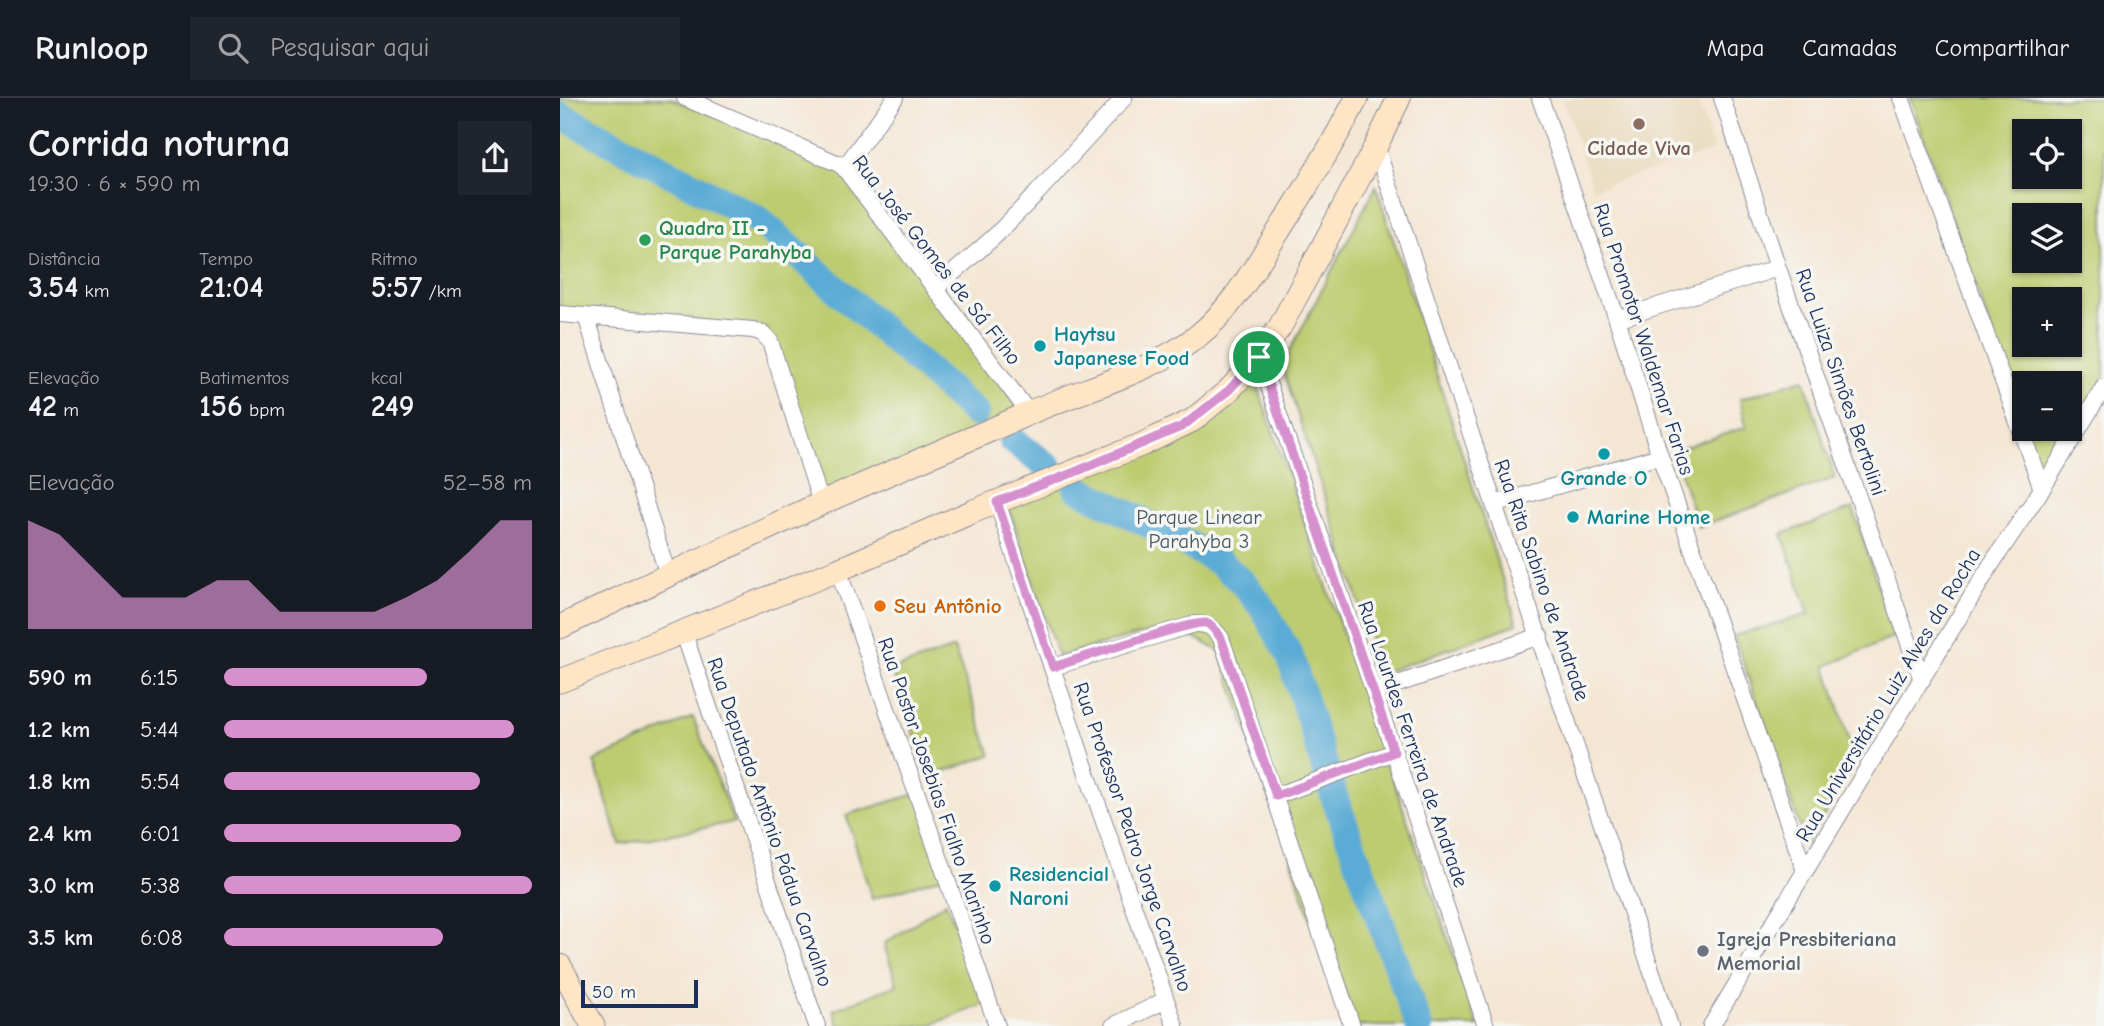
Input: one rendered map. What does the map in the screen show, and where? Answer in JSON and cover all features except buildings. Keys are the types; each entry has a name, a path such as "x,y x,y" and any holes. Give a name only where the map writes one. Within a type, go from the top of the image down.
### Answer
{"main road":[{"path":"560,627 821,503 1178,350 1218,317 1241,289 1291,213 1357,98"},
{"path":"560,681 838,570 1183,426 1229,390 1259,357 1280,327 1399,98"},
{"path":"560,966 593,1026"}],"street":[{"name":"Rua José Gomes de Sá Filho","path":"685,98 844,168 1029,412"},
{"path":"844,168 895,98"},
{"path":"936,288 995,236 1124,98"},
{"name":"Rua Promotor Waldemar Farias","path":"1540,98 1617,319 1660,456 1805,871"},
{"path":"1900,98 2042,489"},
{"name":"Rua Luiza Simões Bertolini","path":"1727,99 1779,268 1922,680"},
{"name":"Rua Rita Sabino de Andrade","path":"1376,146 1670,1026"},
{"path":"1617,319 1779,268"},
{"path":"560,314 753,330 762,333 770,341 821,503"},
{"path":"586,316 668,575"},
{"name":"Rua Lourdes Ferreira de Andrade","path":"1259,357 1486,1026"},
{"name":"Rua Universitário Luiz Alves da Rocha","path":"1711,1026 1992,563 2042,489 2104,387"},
{"path":"1494,504 1660,456"},
{"name":"Rua Professor Pedro Jorge Carvalho","path":"997,502 1175,1026"},
{"name":"Rua Pastor Josebias Fialho Marinho","path":"838,570 997,1026"},
{"path":"1053,667 1195,624 1206,623 1214,629 1221,638 1276,796 1352,1026"},
{"name":"Rua Deputado Antônio Pádua Carvalho","path":"683,631 817,1026"},
{"path":"1374,692 1540,636"},
{"path":"1276,796 1394,752"},
{"path":"1113,1026 1166,1000"}],"shaded area":[{"name":"Cidade Viva","path":"1563,98 1697,98 1714,150 1593,189"}],"green space":[{"path":"560,98 670,98 841,165 1024,414 824,502 767,328 560,312"},
{"path":"1910,98 2104,98 2104,380 2082,416 2082,371 2012,371 2012,391"},
{"path":"1376,186 1517,624 1382,673 1282,366"},
{"name":"Parque Linear Parahyba 3","path":"1251,367 1478,1026 1347,1026 1220,651 1172,626 1058,656 1011,513 997,501 1183,426"},
{"path":"1804,379 1835,478 1698,527 1673,451 1746,427 1740,399"},
{"path":"2029,441 2067,441 2043,481"},
{"path":"1853,508 1894,637 1826,666 1855,759 1807,847 1734,636 1809,614 1782,534"},
{"path":"954,648 991,755 929,777 892,670"},
{"path":"693,717 734,822 620,844 594,761"},
{"path":"922,792 948,875 872,899 846,815"},
{"path":"946,902 986,1004 927,1026 839,1026 833,1010 897,985 884,944"}],"waterway":[{"path":"560,115 759,220 975,413"},
{"path":"1012,440 1049,467"},
{"path":"1077,488 1219,562 1242,582 1263,608 1290,656 1335,799 1419,1026"}],"place":[{"name":"Cidade Viva","path":"1639,124"},
{"name":"Quadra II - Parque Parahyba","path":"645,240"},
{"name":"Haytsu Japanese Food","path":"1040,346"},
{"name":"Grande O","path":"1604,454"},
{"name":"Marine Home","path":"1573,517"},
{"name":"Seu Antônio","path":"880,606"},
{"name":"Residencial Naroni","path":"995,886"},
{"name":"Igreja Presbiteriana Memorial","path":"1703,951"}],"route":[{"path":"1259,357 1394,752 1276,796 1221,638 1206,623 1167,632 1053,667 997,502 1183,426 1229,390 1259,357"}]}
